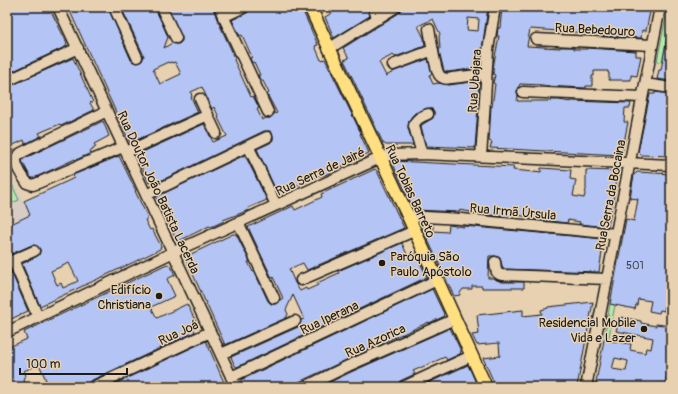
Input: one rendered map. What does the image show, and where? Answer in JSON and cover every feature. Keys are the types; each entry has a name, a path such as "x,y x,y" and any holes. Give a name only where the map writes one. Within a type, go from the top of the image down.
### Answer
{"main road":[{"name":"Rua Tobias Barreto","path":"310,7 486,387"}],"street":[{"name":"Rua Doutor João Batista Lacerda","path":"58,7 234,382"},
{"path":"114,7 138,57"},
{"path":"161,7 176,38"},
{"path":"219,7 268,112"},
{"path":"223,17 244,7"},
{"path":"372,7 378,19"},
{"path":"330,48 396,7"},
{"name":"Rua Ubajara","path":"481,156 488,50 495,7"},
{"name":"Rua Serra da Bocaina","path":"589,386 607,279 660,7"},
{"path":"429,29 439,75 443,78 452,78 486,74"},
{"name":"Rua Bebedouro","path":"536,39 652,44"},
{"path":"7,81 78,48"},
{"path":"393,65 433,50"},
{"path":"645,84 671,88"},
{"path":"523,92 642,97"},
{"path":"200,99 216,133"},
{"path":"107,111 18,155 16,158 16,164 27,183 33,185 38,184 208,115"},
{"path":"422,154 414,124 417,120 428,114"},
{"path":"146,195 267,137"},
{"path":"248,146 276,205"},
{"name":"Rua Serra de Jairé","path":"7,332 238,222 389,155 422,154 481,156 671,165"},
{"name":"Rua Irmã Úrsula","path":"408,216 461,219 616,234"},
{"path":"238,222 274,298"},
{"path":"301,280 414,231"},
{"path":"34,251 10,262 38,317"},
{"path":"495,262 498,274 502,275 607,279"},
{"name":"Rua Iperana","path":"234,382 437,280"},
{"name":"Rua Azorica","path":"305,387 348,366 455,320"},
{"path":"221,354 295,321"},
{"name":"Rua Joá","path":"93,387 210,332"},
{"path":"403,387 471,356"}],"shaded area":[{"path":"7,165 30,215 7,226"}],"green space":[{"path":"668,7 671,7 671,19 662,62 657,61"},
{"path":"7,174 19,200 7,205"},
{"path":"610,304 615,305 608,341 604,340"}],"building":[{"path":"7,7 49,7 67,46 7,74 7,38 10,37 7,31"},
{"path":"68,7 108,7 131,60 137,63 142,61 144,56 121,7 155,7 168,37 164,48 172,43 179,44 182,41 168,7 213,7 235,58 234,60 251,97 253,96 259,108 257,109 262,120 270,118 277,113 267,94 269,93 263,81 261,81 258,75 260,75 254,62 252,63 250,58 252,57 242,35 240,36 232,20 247,13 250,10 250,7 301,7 318,45 315,46 321,60 325,59 361,133 360,134 369,153 330,173 320,175 278,195 257,149 273,140 273,134 270,131 264,131 154,184 153,182 149,183 136,155 204,124 213,142 227,136 214,107 212,109 202,87 191,92 191,97 198,112 130,143","holes":["175,62 181,74 160,84 153,69"]},
{"path":"342,7 367,7 370,16 334,38 325,17"},
{"path":"402,7 488,7 478,68 448,72 444,71 439,51 440,34 433,19 418,26 424,38 425,46 395,57 393,55 379,62 386,76 395,71 428,59 432,74 429,75 433,84 439,83 449,85 478,81 479,94 475,148 426,146 421,126 433,118 434,114 432,109 428,108 415,113 409,121 408,128 413,145 386,145 383,143 344,60 349,58 343,48 402,10","holes":["468,18 479,19 478,31 467,30"]},
{"path":"502,7 522,7 530,9 530,7 651,7 646,31 642,30 641,38 530,29 527,46 636,51 636,56 641,56 637,76 631,75 631,80 609,80 608,71 594,71 594,76 592,76 592,86 586,86 586,88 520,84 517,91 517,101 559,100 571,102 631,103 630,108 625,108 624,122 628,122 622,153 619,155 490,148 492,142 489,141 491,106 492,107 495,84 493,83 495,75 493,74 493,68 499,36 497,36 498,28 500,28"},
{"path":"668,32 671,32 671,81 657,79 659,70 661,70"},
{"path":"73,58 93,102 90,103 94,110 61,126 60,124 39,133 41,136 25,144 24,140 7,148 7,87"},
{"path":"655,92 671,94 671,156 641,155 638,152 650,94 655,94"},
{"path":"103,121 109,136 94,144 96,147 90,151 91,153 31,178 22,161 25,158"},
{"path":"245,155 267,200 248,208 249,210 223,220 224,221 211,227 209,226 179,241 176,239 156,197"},
{"path":"119,156 148,218 145,220 150,230 152,229 161,246 160,249 134,262 40,306 22,264 39,255 40,249 37,246 32,245 7,256 7,226 30,215 24,201 74,178 73,175","holes":["69,263 78,281 63,288 61,283 57,285 51,271"]},
{"path":"394,161 514,167 513,170 534,172 541,172 541,168 571,170 570,179 576,180 573,196 584,198 586,190 586,170 615,171 618,174 607,227 579,224 580,222 568,220 567,223 531,219 531,217 508,214 508,217 470,213 471,212 459,210 459,212 414,210 393,164"},
{"path":"375,169 404,228 307,270 303,263 289,269 295,283 300,291 306,288 307,290 318,285 317,283 339,273 338,271 402,243 408,257 416,254 427,277 237,367 235,366 231,357 298,327 301,320 304,319 293,295 286,310 288,314 286,318 225,345 186,259 187,256 233,234 236,234 250,262 248,262 253,272 254,271 268,301 271,304 276,304 283,298 248,227 293,206 295,210 322,197 321,194"},
{"path":"637,172 671,174 671,275 664,311 660,310 659,313 649,311 651,301 638,299 635,309 610,304 626,219 634,221 638,199 630,198 634,175"},
{"path":"420,223 433,224 433,231 448,232 449,225 604,239 599,272 503,269 500,258 489,256 488,278 493,278 502,282 524,282 524,288 482,288 482,286 472,286 472,289 463,289 460,295 454,296"},
{"path":"167,264 171,266 175,275 167,279 175,296 151,307 157,318 187,304 198,326 193,328 195,332 90,381 87,385 82,387 32,387 46,380 39,364 24,371 26,376 23,378 27,387 7,387 7,348 27,339 24,332"},
{"path":"7,269 10,269 28,311 7,321"},
{"path":"432,289 444,314 443,317 401,335 402,334 288,387 244,387 241,380"},
{"path":"593,302 577,387 496,387 483,358 500,356 499,343 477,345 472,335 479,334 477,315 523,310 523,316 542,314 541,310 548,307"},
{"path":"621,317 656,326 656,324 671,326 671,373 667,373 665,387 605,387 598,385 596,382 604,340 631,344 630,350 645,353 646,348 651,349 653,338 616,331","holes":["615,358 628,361 626,371 612,369"]},
{"path":"450,328 461,351 460,354 447,360 445,357 413,371 415,374 400,381 397,387 320,387 351,372"},
{"path":"206,341 226,387 110,386"},
{"path":"468,365 478,387 419,387"}],"place":[{"name":"Paróquia São Paulo Apóstolo","path":"382,263"},
{"name":"Edifício Christiana","path":"159,296"},
{"name":"Residencial Mobile Vida e Lazer","path":"644,329"}]}
